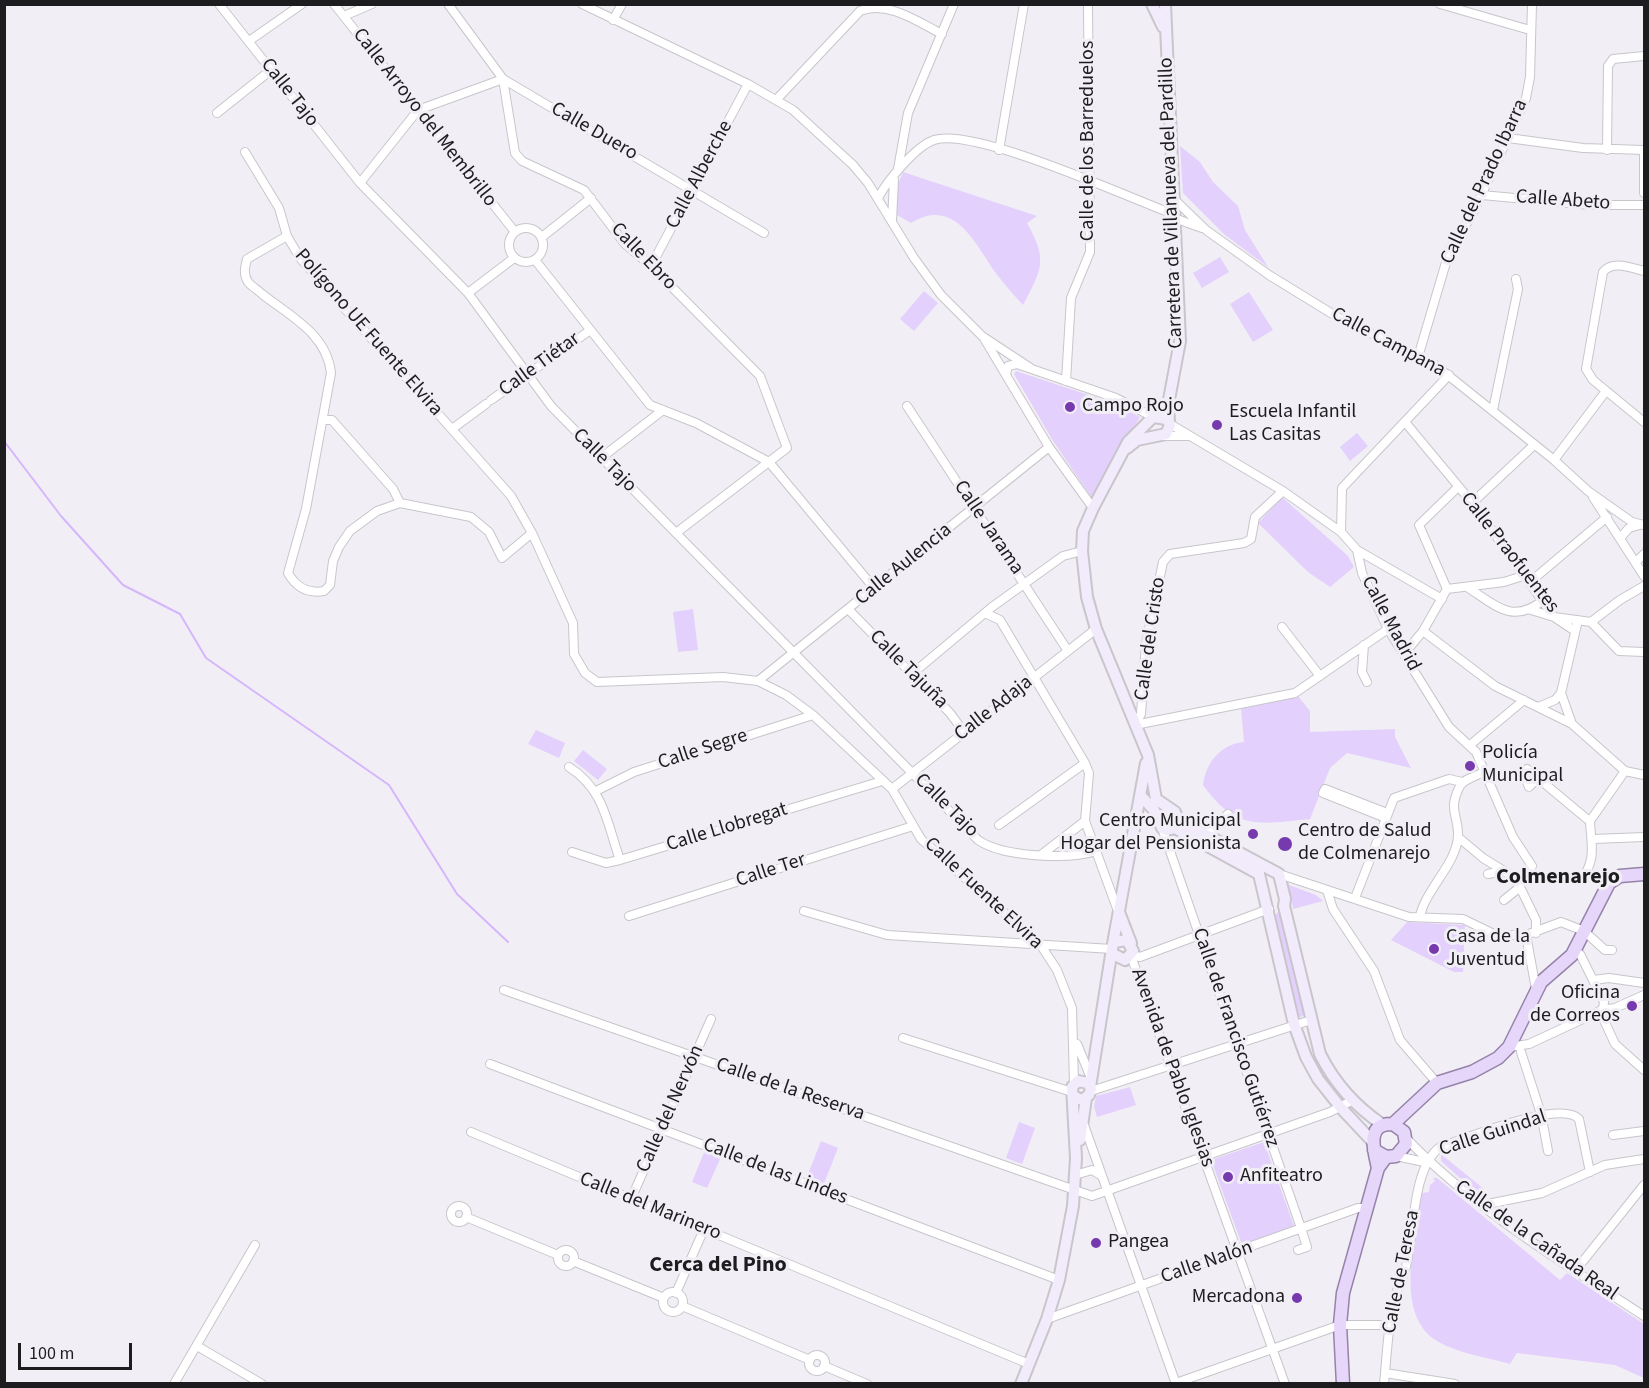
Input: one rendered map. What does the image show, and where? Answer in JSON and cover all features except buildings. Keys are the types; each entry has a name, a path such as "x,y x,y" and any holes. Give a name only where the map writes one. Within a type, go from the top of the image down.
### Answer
{"main road":[{"path":"1387,1160 1373,1145 1375,1131 1388,1124 1437,1083 1472,1072 1515,1050 1536,991 1546,975 1567,959 1574,950 1605,889 1613,879 1644,874"},
{"path":"1343,1383 1340,1325 1343,1293 1367,1208 1387,1160 1404,1149 1407,1118 1422,1095"},
{"path":"1388,1124 1405,1135"}],"street":[{"name":"Calle Tajo","path":"219,4 360,183 468,293 551,406 796,652 978,840 989,847 1041,855 1080,857 1096,851"},
{"path":"249,41 302,4"},
{"name":"Calle Arroyo del Membrillo","path":"334,4 515,232"},
{"path":"344,16 372,4"},
{"name":"Calle Duero","path":"448,4 503,79 764,233"},
{"path":"582,4 777,99 820,133 868,183 914,258 941,295 982,336 1032,369"},
{"path":"613,20 622,4"},
{"path":"892,223 892,192 908,113 954,4"},
{"path":"999,150 1024,4"},
{"name":"Calle de los Barreduelos","path":"1066,381 1071,298 1090,252 1088,4"},
{"name":"Carretera de Villanueva del Pardillo","path":"1152,4 1166,36"},
{"name":"Carretera de Villanueva del Pardillo","path":"1165,4 1180,341 1168,405 1169,423"},
{"path":"1440,4 1530,30"},
{"name":"Calle del Prado Ibarra","path":"1419,357 1449,249 1472,215 1526,98 1530,77 1532,4"},
{"path":"777,99 860,11 871,7 893,8 942,34"},
{"path":"1608,150 1608,66 1613,59 1644,56"},
{"path":"217,113 271,70"},
{"path":"360,183 418,110 503,79"},
{"name":"Calle Ebro","path":"503,79 515,153 522,160 584,190 625,244 651,266 760,376 787,448 769,462"},
{"name":"Calle Alberche","path":"651,266 748,84"},
{"path":"878,198 918,148 935,140 949,137 962,138 1090,180 1206,230"},
{"path":"1508,138 1608,150 1644,150 1644,193"},
{"path":"902,143 907,147 918,148"},
{"name":"Polígono UE Fuente Elvira","path":"245,152 262,176 279,208 286,236 300,258 511,496 573,623 574,654 585,673 597,682"},
{"path":"868,183 877,186 896,173"},
{"path":"878,198 885,198 892,192"},
{"name":"Calle Abeto","path":"1482,195 1590,204 1644,205"},
{"path":"542,237 591,198"},
{"path":"1173,198 1206,230"},
{"path":"530,228 542,237 543,250 535,260 520,261 514,258 509,244 515,232 530,228"},
{"name":"Calle Campana","path":"1206,230 1269,275 1314,303 1449,375 1554,460 1588,491"},
{"name":"Polígono UE Fuente Elvira","path":"286,236 247,259 244,270 248,283 295,316 312,332 325,352 331,373 306,509 288,573 293,581 306,591 324,591 330,585 333,561 339,547 350,531 377,511 400,503"},
{"path":"468,293 514,258"},
{"path":"535,260 589,331 650,405 696,423 769,462 874,588"},
{"path":"1644,271 1615,265 1608,266 1603,272 1587,369 1593,380 1644,422"},
{"path":"1493,410 1518,289 1516,279"},
{"name":"Calle Tiétar","path":"488,402 589,331"},
{"path":"982,336 1049,447 1093,507"},
{"path":"1006,374 1006,367 1013,363 1116,398 1152,418 1164,417 1169,423 1167,433 1156,437"},
{"path":"1341,532 1342,488 1449,375"},
{"path":"1554,460 1606,391"},
{"name":"Polígono UE Fuente Elvira","path":"452,429 488,402"},
{"path":"1168,405 1137,430 1093,507 1083,531 1082,550 1087,597 1096,629 1148,755 1148,797 1160,824 1167,830 1177,824"},
{"name":"Calle Jarama","path":"907,406 1068,651"},
{"path":"601,458 663,410"},
{"path":"1152,418 1146,430 1156,437"},
{"path":"323,420 332,420 393,489 400,503 471,517 489,532 502,558 531,533"},
{"name":"Calle Praofuentes","path":"1405,422 1472,502 1554,617 1578,620 1561,693"},
{"name":"Calle Madrid","path":"1169,423 1282,491 1341,532 1357,550 1362,573 1388,629 1449,727 1470,745 1513,837 1532,866"},
{"path":"1127,448 1137,440 1191,436"},
{"path":"1472,502 1534,446"},
{"name":"Calle Aulencia","path":"758,681 1049,447"},
{"path":"676,533 769,462"},
{"path":"1447,589 1419,525 1458,487"},
{"name":"Calle del Cristo","path":"1135,725 1141,714 1146,643 1163,562 1170,554 1244,543 1251,539 1255,517 1282,491"},
{"path":"1588,491 1622,537 1644,576"},
{"path":"1588,491 1632,522 1644,525"},
{"path":"1447,589 1528,578 1607,517"},
{"path":"1622,537 1629,528 1644,525"},
{"path":"912,674 1063,556 1082,550"},
{"path":"1357,550 1442,599"},
{"path":"1636,562 1644,554"},
{"path":"1592,622 1620,600 1644,586"},
{"path":"1467,587 1501,609 1516,614 1531,610 1542,601"},
{"path":"1404,654 1423,631 1447,589"},
{"name":"Calle Tajuña","path":"849,610 912,674 964,732"},
{"path":"1531,610 1554,617 1575,631"},
{"name":"Avenida de Pablo Iglesias","path":"987,614 1000,620 1086,763 1089,773 1086,821 1131,943"},
{"path":"1578,620 1592,622 1620,651 1644,652"},
{"path":"1282,627 1320,676"},
{"name":"Calle Adaja","path":"892,789 1096,629"},
{"path":"1135,725 1295,693 1388,629"},
{"path":"1423,631 1495,686 1572,724 1625,771 1644,776"},
{"path":"1364,645 1362,672 1367,682"},
{"name":"Calle Fuente Elvira","path":"597,682 723,677 758,681 786,695 813,715 892,789 921,839 1040,944 1057,970 1069,998 1083,1090"},
{"path":"1538,707 1555,700 1561,693 1572,724"},
{"path":"1470,745 1524,700"},
{"name":"Calle Segre","path":"596,791 634,772 813,715"},
{"path":"999,825 1086,763"},
{"path":"569,767 587,778 596,791 620,860"},
{"path":"1590,821 1625,771"},
{"path":"1355,898 1394,798 1449,779 1462,782 1484,772"},
{"path":"1538,778 1590,821 1594,852 1588,871 1581,880"},
{"name":"Calle Llobregat","path":"572,852 606,863 620,860 882,781"},
{"path":"1420,916 1425,898 1443,875 1458,837 1452,810 1462,782"},
{"path":"1325,789 1387,815 1323,793 1325,789"},
{"path":"1148,797 1177,814 1177,824"},
{"path":"1021,1383 1047,1319 1059,1280 1073,1206 1083,1090 1099,1038 1118,911 1138,814 1148,797"},
{"path":"1160,824 1161,814 1169,810"},
{"path":"1205,835 1228,814"},
{"path":"1041,855 1086,821"},
{"name":"Calle de Francisco Gutiérrez","path":"1160,824 1308,1249 1298,1250"},
{"path":"1177,824 1205,835 1277,873 1397,914 1409,917 1463,919 1496,935 1526,935 1561,922 1584,931 1605,950 1612,950"},
{"path":"1177,824 1256,871 1261,878 1294,1024 1306,1057 1318,1079 1373,1145"},
{"name":"Calle Ter","path":"629,916 913,826"},
{"path":"1458,837 1502,871 1512,876 1536,920 1536,933"},
{"path":"1593,839 1644,837"},
{"path":"1488,874 1502,871"},
{"path":"1261,878 1266,873 1277,873"},
{"path":"1277,873 1320,1054 1330,1074 1353,1100 1388,1124"},
{"path":"1504,900 1520,887"},
{"path":"1327,890 1333,909 1374,971 1400,1040 1437,1083"},
{"path":"1113,948 1116,958 1140,957 1269,909 1284,906"},
{"path":"804,910 887,935 1113,948"},
{"path":"1526,935 1536,991"},
{"path":"1109,978 1129,957 1131,943 1122,938 1113,948"},
{"path":"1574,950 1580,954 1604,1002 1602,1016 1616,1044 1644,1069"},
{"name":"Avenida de Pablo Iglesias","path":"1129,957 1172,1066 1285,1383"},
{"path":"1533,972 1546,975"},
{"path":"1593,980 1609,978 1644,983"},
{"name":"Calle de la Reserva","path":"504,990 1075,1190"},
{"path":"1548,1151 1540,1114 1515,1050 1602,1010 1615,1008 1644,995"},
{"name":"Calle del Nervón","path":"631,1199 711,1019"},
{"path":"903,1038 1083,1090 1172,1066 1311,1020"},
{"path":"1076,1158 1083,1124 1083,1090 1077,1060 1091,1051 1099,1038"},
{"name":"Calle de las Lindes","path":"490,1064 1059,1280"},
{"path":"1075,1190 1092,1196 1341,1108 1353,1100"},
{"name":"Calle Guindal","path":"1429,1163 1432,1154 1440,1147 1540,1114 1577,1116 1590,1172"},
{"path":"1083,1124 1176,1383 1340,1325 1391,1325"},
{"path":"1613,1135 1644,1131"},
{"name":"Calle del Marinero","path":"471,1132 1029,1364"},
{"name":"Calle de la Cañada Real","path":"1405,1135 1429,1163 1523,1237 1644,1316"},
{"path":"1483,1205 1542,1193 1612,1164 1644,1159"},
{"name":"Calle de la Cañada Real","path":"1387,1160 1429,1163"},
{"name":"Calle de Teresa","path":"1384,1383 1391,1325 1397,1291 1404,1274 1417,1191 1429,1163"},
{"path":"1075,1175 1092,1170 1102,1176"},
{"path":"1575,1271 1644,1185"},
{"path":"1073,1206 1087,1195"},
{"name":"Calle Nalón","path":"1047,1319 1238,1253 1358,1208 1367,1208"},
{"path":"466,1217 558,1256 563,1251 568,1251 573,1256 573,1262 664,1298"},
{"path":"676,1293 704,1229"},
{"path":"174,1383 255,1245"},
{"path":"668,1293 676,1293 683,1300 682,1306 678,1311 668,1311 663,1306 664,1298 668,1293"},
{"path":"682,1306 810,1359 810,1366 814,1370 820,1370 824,1366 867,1383"},
{"path":"197,1346 262,1383"},
{"path":"1385,1373 1455,1383"}],"shaded area":[{"path":"1180,146 1200,162 1213,182 1238,206 1245,230 1268,267 1225,235 1183,193"},
{"path":"903,172 1037,216 1027,223 1038,246 1040,264 1035,282 1023,305 995,272 971,237 951,219 939,215 926,216 911,223 897,215 896,189"},
{"path":"1220,257 1229,272 1202,288 1193,273"},
{"path":"924,291 938,303 914,331 900,319"},
{"path":"1249,292 1273,330 1253,342 1230,304"},
{"path":"1016,371 1113,403 1140,417 1092,498 1053,441 1014,374"},
{"path":"1357,433 1368,446 1350,461 1340,447"},
{"path":"1282,497 1348,556 1354,567 1330,587 1308,572 1258,523"},
{"path":"693,609 698,650 678,652 673,612"},
{"path":"1298,696 1310,711 1310,732 1395,729 1395,737 1411,768 1347,753 1330,768 1310,819 1262,823 1238,817 1215,800 1203,785 1207,769 1222,750 1244,742 1241,709"},
{"path":"536,730 565,743 559,758 528,744"},
{"path":"583,750 607,769 598,780 574,761"},
{"path":"1289,885 1316,895 1323,901 1293,909"},
{"path":"1281,912 1305,1014 1301,1017 1296,1015 1274,917"},
{"path":"1407,922 1465,925 1463,972 1454,972 1391,940"},
{"path":"1130,1087 1136,1105 1097,1117 1094,1107 1096,1096"},
{"path":"1019,1122 1035,1128 1022,1164 1006,1158"},
{"path":"821,1141 838,1148 823,1186 806,1179"},
{"path":"1264,1142 1294,1226 1242,1245 1211,1160"},
{"path":"705,1150 721,1157 707,1188 692,1182"},
{"path":"1441,1154 1484,1189 1479,1195 1441,1161"},
{"path":"1433,1178 1437,1178 1560,1280 1567,1273 1644,1324 1644,1378 1615,1365 1517,1353 1510,1364 1461,1351 1434,1339 1422,1326 1414,1310 1411,1291 1413,1250 1422,1193 1429,1192 1430,1185 1435,1181"}],"waterway":[{"path":"4,441 61,516 123,585 180,614 206,658 389,785 457,894 508,942"}],"place":[{"name":"Campo Rojo","path":"1070,407"},
{"name":"Escuela Infantil Las Casitas","path":"1217,425"},
{"name":"Policía Municipal","path":"1470,766"},
{"name":"Centro Municipal Hogar del Pensionista","path":"1253,834"},
{"name":"Centro de Salud de Colmenarejo","path":"1285,844"},
{"name":"Casa de la Juventud","path":"1434,949"},
{"name":"Oficina de Correos","path":"1632,1006"},
{"name":"Anfiteatro","path":"1228,1177"},
{"name":"Pangea","path":"1096,1243"},
{"name":"Mercadona","path":"1297,1298"}],"district":[{"name":"Colmenarejo","path":"1558,878"},
{"name":"Cerca del Pino","path":"718,1266"}]}
